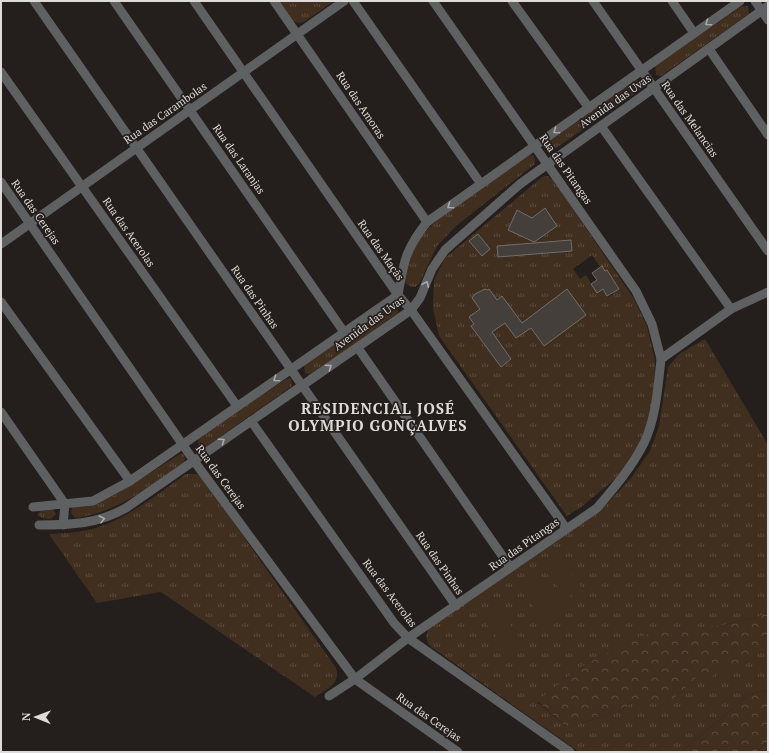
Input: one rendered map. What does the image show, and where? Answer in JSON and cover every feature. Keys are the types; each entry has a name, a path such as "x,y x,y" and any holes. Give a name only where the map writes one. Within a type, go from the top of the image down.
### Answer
{"street":[{"name":"Rua das Pinhas","path":"34,1 456,606"},
{"name":"Rua das Laranjas","path":"114,1 344,332"},
{"name":"Rua das Maçãs","path":"194,1 398,295 411,310 566,528"},
{"name":"Rua das Amoras","path":"274,1 427,222"},
{"name":"Rua das Carambolas","path":"1,244 344,1"},
{"path":"353,1 481,184"},
{"name":"Rua das Pitangas","path":"329,696 355,679 408,638 597,508 622,479 644,443 656,403 661,359 652,324 636,291 433,1"},
{"path":"512,1 589,108"},
{"name":"Rua das Melancias","path":"593,1 768,251"},
{"path":"672,1 694,33"},
{"name":"Avenida das Uvas","path":"32,507 93,501 130,481 398,295 404,258 414,239 427,222 740,1"},
{"path":"755,1 765,9 768,20"},
{"name":"Avenida das Uvas","path":"39,525 85,523 108,517 126,508 358,348 411,310 420,298 432,269 445,250 520,184 765,9"},
{"path":"709,49 768,135"},
{"name":"Rua das Acerolas","path":"1,72 237,406"},
{"path":"601,126 731,309"},
{"name":"Rua das Cerejas","path":"1,182 194,461 355,679 458,752"},
{"path":"661,359 731,309 768,292"},
{"path":"1,302 130,481"},
{"path":"358,348 510,567"},
{"path":"1,412 65,504 63,525"},
{"name":"Rua das Acerolas","path":"251,421 394,623 408,638 570,752"}],"green space":[{"path":"278,1 334,1 304,22 299,23 295,22 285,13"},
{"path":"742,6 748,6 749,14 661,76 656,75 655,66"},
{"path":"637,80 642,82 643,88 556,148 553,149 549,146 551,140"},
{"path":"530,155 534,156 535,164 456,226 437,246 419,284 415,287 409,286 405,282 406,266 411,252 419,239 430,227 454,207"},
{"path":"548,176 554,181 634,299 647,326 655,360 654,399 642,440 620,475 580,508 567,516 439,336 433,308 434,280 445,258 542,177","holes":["592,255 600,267 602,266 605,271 607,270 619,289 614,292 612,289 613,294 608,297 603,289 597,293 586,275 580,279 573,269"]},
{"path":"392,305 397,305 398,313 311,375 305,373 304,365"},
{"path":"705,339 768,445 768,613 758,617 724,625 537,702 567,727 616,713 636,700 672,699 697,677 716,668 729,668 768,641 768,690 750,694 681,752 579,752 430,646 426,637 427,632 429,627 604,507 631,478 650,451 659,426 668,367 679,354"},
{"path":"291,378 292,386 204,448 199,447 198,438 286,379"},
{"path":"180,454 184,454 185,462 133,497 90,515 75,518 71,513 72,507 104,500 113,496"},
{"path":"186,474 197,474 203,479 336,668 337,678 328,689 315,697 161,592 97,603 49,534 70,533 105,525 141,506"},
{"path":"52,508 56,514 51,519 42,518 38,515 40,509"},
{"path":"559,558 581,587 567,599 544,570"},
{"path":"538,573 565,607 545,622 519,588"},
{"path":"499,610 521,639 507,650 484,621"},
{"path":"768,613 768,641 743,659 741,673 729,668 716,668 712,679 697,677 672,700 636,700 616,713 567,727 537,701 577,669 642,635 724,625 758,617"},
{"path":"768,690 768,752 681,752 750,694"}],"building":[{"path":"545,208 557,226 534,242 508,230 517,210 532,218"},
{"path":"478,234 490,249 482,256 469,241"},
{"path":"571,240 572,251 498,257 497,246"},
{"path":"602,266 605,271 607,270 619,289 607,296 603,289 597,293 591,284 597,280 592,273"},
{"path":"485,289 489,289 497,300 502,296 522,323 567,289 586,315 544,346 531,328 516,338 505,323 492,332 511,359 501,367 471,326 474,324 469,317 480,309 472,298 475,294"}],"district":[{"name":"RESIDENCIAL JOSÉ OLYMPIO GONÇALVES","path":"378,418"}]}
